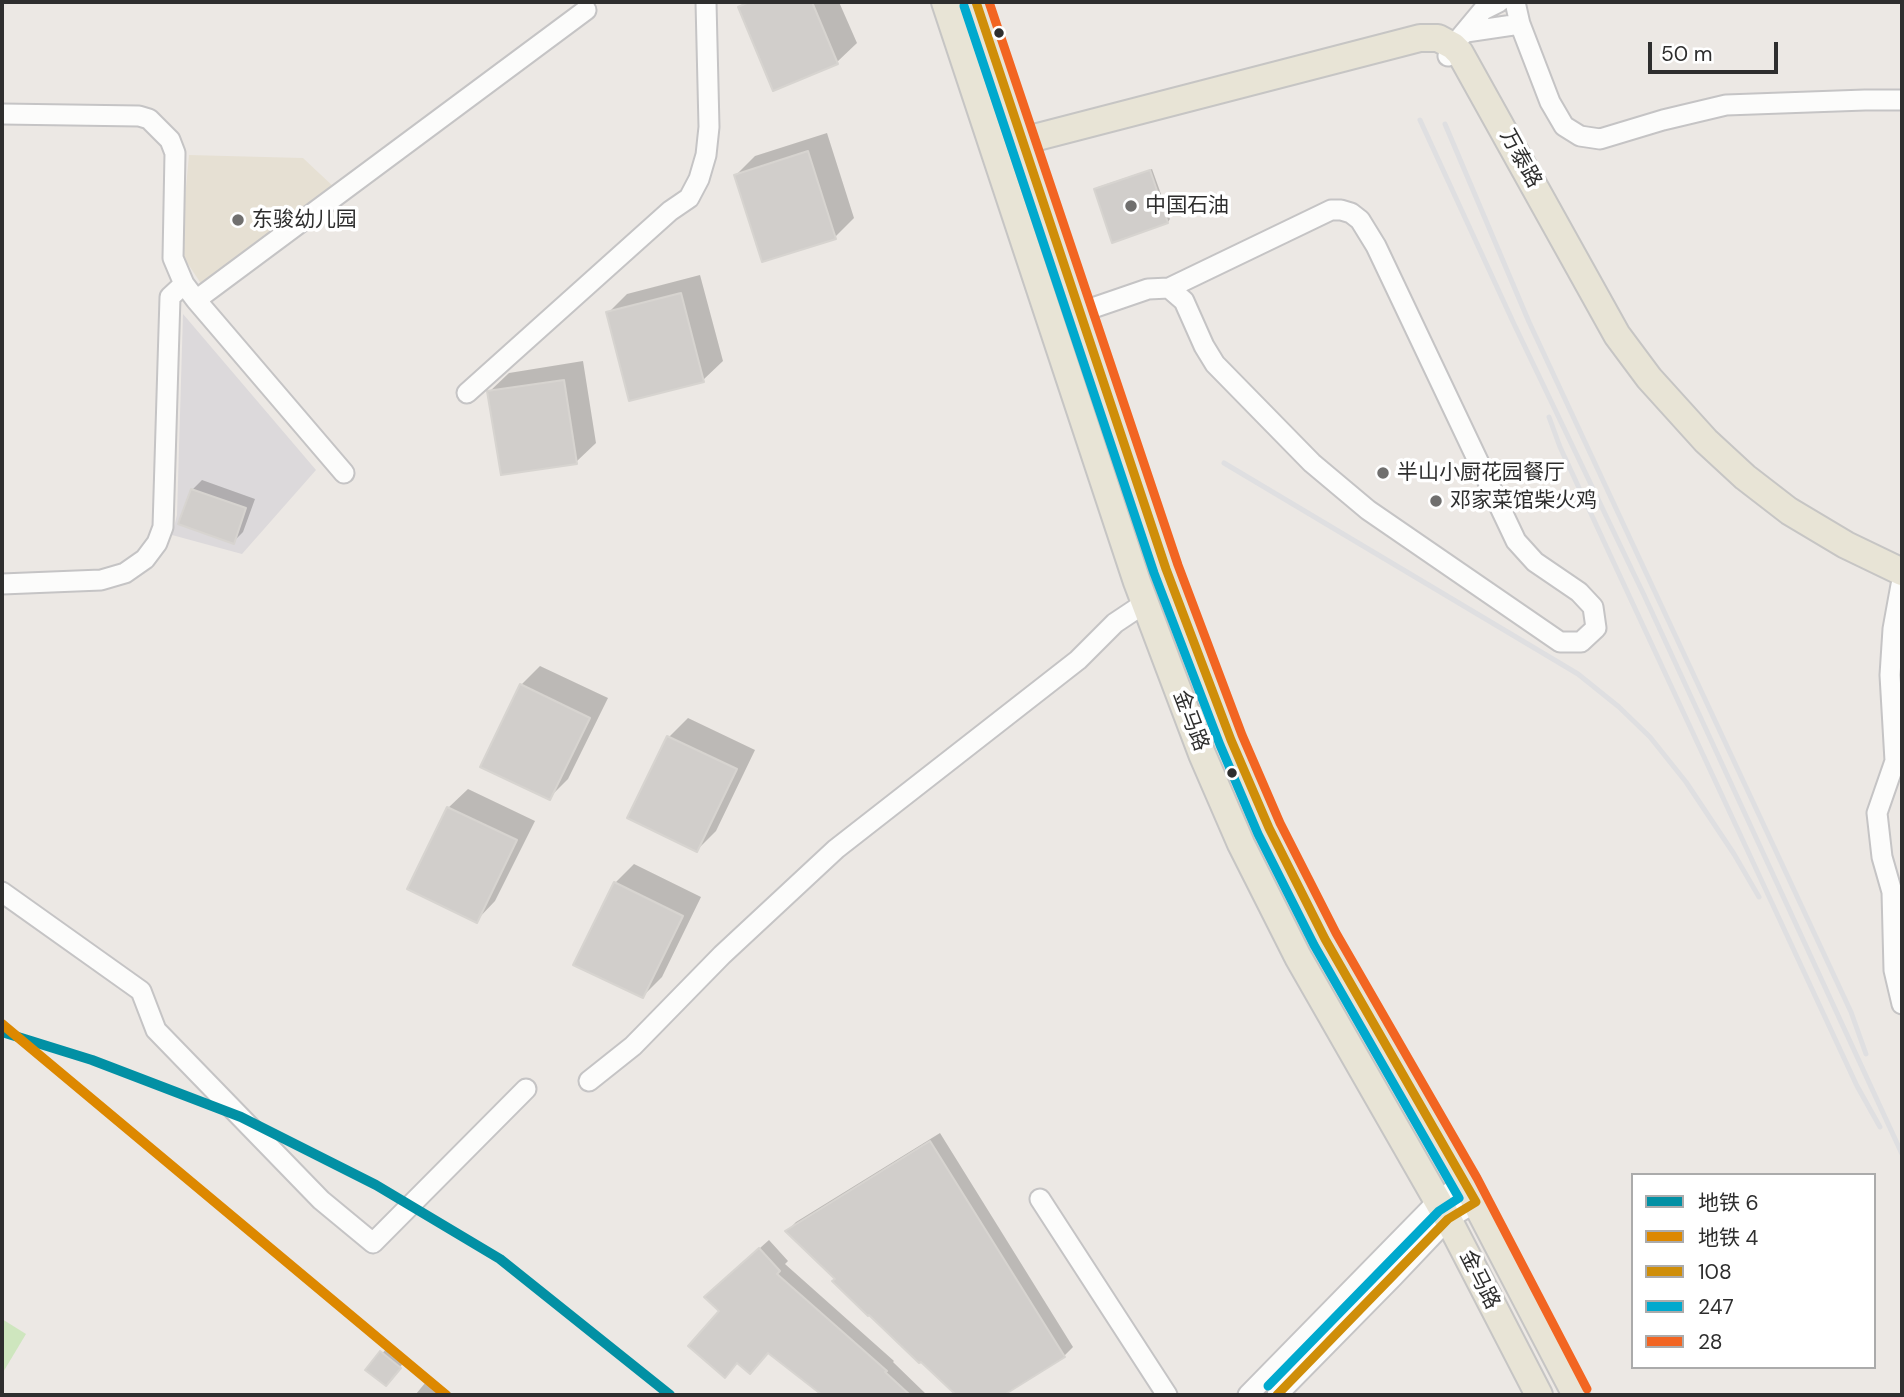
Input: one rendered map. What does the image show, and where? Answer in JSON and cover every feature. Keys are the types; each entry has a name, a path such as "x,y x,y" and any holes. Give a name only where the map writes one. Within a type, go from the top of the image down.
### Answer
{"main road":[{"name":"金马路","path":"945,2 1145,603 1202,754 1241,844 1298,957 1443,1210 1539,1395"},
{"name":"金马路","path":"976,2 1166,569 1231,740 1269,828 1325,939 1471,1193 1576,1395"},
{"path":"1025,149 1421,50 1435,51 1455,45"},
{"name":"万泰路","path":"1455,45 1606,341 1639,386 1697,450 1737,487 1773,514 1840,557 1902,581"}],"street":[{"path":"467,393 660,220 689,198 706,155 709,127 706,2"},
{"path":"1455,45 1483,9 1499,2"},
{"path":"1515,2 1520,24 1550,102 1564,125 1580,136 1600,139 1662,120 1726,105 1902,100"},
{"path":"2,584 101,580 125,573 145,559 158,543 163,527 170,297 190,292 586,10"},
{"path":"1455,45 1520,24"},
{"path":"2,114 139,116 149,119 170,140 175,153 173,258 190,292 344,472"},
{"path":"1081,312 1148,289 1169,288 1331,211 1351,213 1360,220 1376,246 1516,541 1535,562 1579,592 1593,607 1596,628 1580,642 1560,642 1368,510 1312,463 1215,364 1184,301 1169,288"},
{"path":"1902,581 1893,629 1890,675 1895,761 1877,813 1882,857 1892,892 1894,970 1902,1004"},
{"path":"589,1081 634,1045 722,955 836,849 1078,660 1115,622 1145,603"},
{"path":"2,892 142,991 156,1030 321,1200 373,1243 526,1089"},
{"path":"1277,1395 1393,1277 1443,1210 1452,1191 1471,1193"},
{"path":"1040,1199 1167,1395"},
{"path":"1248,1395 1443,1210"}],"shaded area":[{"name":"东骏幼儿园","path":"189,155 303,158 336,189 202,285 180,252"},
{"path":"183,314 316,470 242,554 172,535 177,515"}],"green space":[{"path":"2,1319 26,1334 2,1374"}],"building":[{"path":"749,2 812,2 838,64 773,91 738,7"},
{"path":"808,151 836,239 762,262 734,175"},
{"name":"中国石油","path":"1150,170 1168,223 1112,243 1094,189"},
{"path":"681,293 704,382 629,401 606,312"},
{"path":"564,380 577,464 501,475 487,391"},
{"path":"191,489 246,508 234,544 178,524"},
{"path":"520,684 590,718 550,800 480,767"},
{"path":"667,736 737,769 697,852 627,818"},
{"path":"447,807 517,840 477,923 407,889"},
{"path":"614,882 683,916 643,998 573,965"},
{"path":"930,1141 1065,1357 1004,1395 956,1395 868,1316 832,1281 835,1279 785,1231"},
{"path":"759,1248 780,1271 777,1274 887,1371 885,1372 910,1395 822,1395 768,1353 750,1374 737,1363 725,1378 688,1346 719,1311 704,1297"},
{"path":"380,1351 401,1368 386,1386 365,1370"}],"railway":[{"path":"1420,120 1644,595 1902,1154"},
{"path":"1445,124 1529,322 1851,1012 1866,1054"},
{"path":"1549,417 1560,447 1857,1086 1880,1127"},
{"path":"1224,463 1578,674 1619,707 1650,737 1686,782 1759,897"}],"metro line":[{"name":"4","path":"2,1024 446,1395"},
{"name":"6","path":"2,1032 92,1060 241,1117 376,1185 500,1259 670,1395"}],"transit line":[{"name":"108","path":"976,2 1166,569 1231,740 1269,828 1325,939 1476,1202 1448,1219 1277,1395"},
{"name":"28","path":"989,2 1178,565 1242,735 1280,823 1336,933 1477,1178 1587,1389"},
{"name":"247","path":"964,6 1154,573 1220,745 1258,834 1314,945 1459,1198 1439,1211 1268,1386"}],"place":[{"name":"中国石油","path":"1131,206"},
{"name":"东骏幼儿园","path":"238,220"},
{"name":"半山小厨花园餐厅","path":"1383,473"},
{"name":"邓家菜馆柴火鸡","path":"1436,501"}]}
